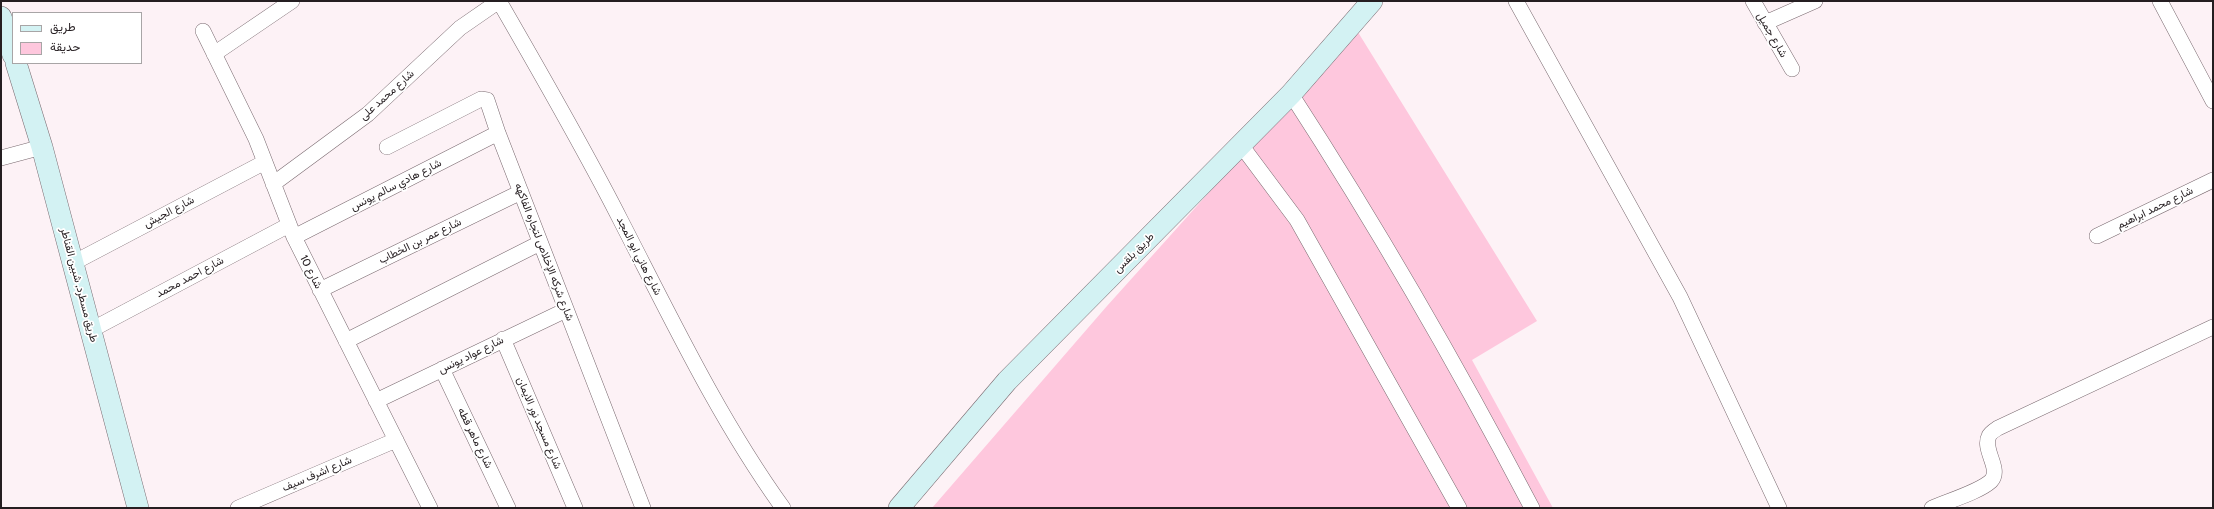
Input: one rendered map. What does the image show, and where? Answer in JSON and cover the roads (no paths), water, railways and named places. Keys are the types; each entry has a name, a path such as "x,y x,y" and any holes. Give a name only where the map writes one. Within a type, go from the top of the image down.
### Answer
{"main road":[{"name":"طريق بلقس","path":"899,508 914,487 1011,376 1291,94 1372,1"},
{"path":"1,17 12,52"},
{"name":"طريق مسطرد, شبين القناطر","path":"16,64 42,148 138,508"}],"street":[{"path":"214,54 292,1"},
{"name":"شارع محمد على","path":"273,184 368,114 460,28 499,1"},
{"name":"شارع هاني ابو المجد","path":"499,1 582,145 704,380 752,463 783,508"},
{"path":"1516,1 1680,297 1779,508"},
{"name":"شارع جميل","path":"1753,1 1792,69"},
{"path":"1765,23 1815,1"},
{"path":"2160,1 2213,101"},
{"name":"شارع 10","path":"203,31 250,126 291,231 430,508"},
{"path":"1291,94 1344,176 1412,291 1470,392 1532,508"},
{"name":"شارع شركه الإخلاص لتجاره الفاكهه","path":"387,147 484,98 488,102 520,192 643,508"},
{"name":"شارع هادي سالم يونس","path":"291,231 498,133"},
{"path":"1241,145 1297,220 1459,508"},
{"path":"1,158 42,148"},
{"name":"شارع الجيش","path":"73,263 265,162"},
{"name":"شارع محمد ابراهيم","path":"2097,236 2213,180"},
{"name":"شارع عمر بن الخطاب","path":"320,290 520,192"},
{"name":"شارع احمد محمد","path":"91,330 291,231"},
{"path":"346,341 540,243"},
{"name":"شارع عواد يونس","path":"376,401 566,310"},
{"path":"1932,508 1982,486 1991,480 1994,473 1988,443 1989,435 1998,428 2213,326"},
{"name":"شارع مسجد نور الايمان","path":"503,339 575,508"},
{"name":"شارع ماهر قطه","path":"442,369 508,508"},
{"name":"شارع اشرف سيف","path":"238,508 396,440"}]}
